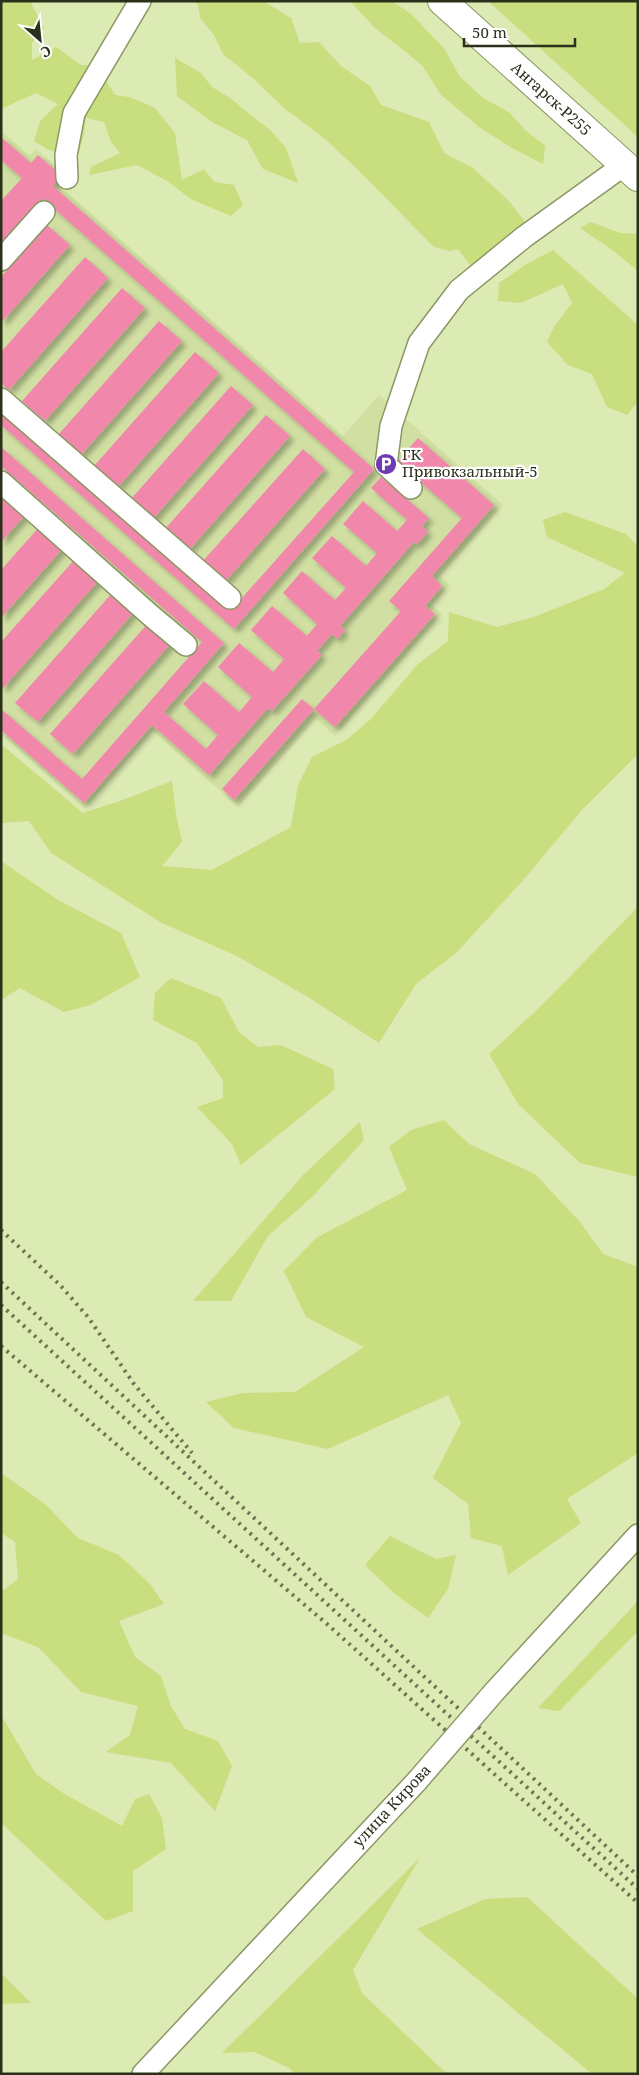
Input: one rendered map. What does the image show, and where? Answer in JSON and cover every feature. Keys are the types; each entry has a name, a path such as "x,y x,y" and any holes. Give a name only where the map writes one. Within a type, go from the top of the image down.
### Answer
{"main road":[{"name":"Ангарск-Р255","path":"442,1 631,171"}],"street":[{"path":"67,178 66,154 74,112 140,1"},
{"path":"412,488 386,465 390,426 419,343 459,290 524,237 631,171"},
{"path":"1,260 44,212"},
{"path":"1,399 230,598"},
{"path":"1,482 186,645"},
{"name":"улица Кирова","path":"143,2074 417,1781 495,1691 638,1535"}],"shaded area":[{"path":"1,1 30,1 44,28 32,43 32,60 56,47 81,65 96,65 115,95 129,97 155,108 175,133 182,180 204,169 214,182 234,185 243,205 231,216 191,199 167,181 137,165 89,175 91,167 120,153 111,142 104,122 86,118 78,156 49,150 34,141 40,121 58,104 36,93 1,109"},
{"path":"194,1 263,1 291,18 300,43 319,42 341,66 370,86 381,105 429,122 444,153 473,168 509,201 528,226 473,269 458,249 450,251 434,247 324,138 284,108 255,80 223,54 214,35 200,18 198,5"},
{"path":"350,1 392,1 411,14 444,48 460,77 483,98 510,113 524,129 545,146 543,164 512,148 479,127 441,95 422,65 374,27"},
{"path":"488,1 638,1 638,137"},
{"path":"175,58 201,73 212,87 230,98 271,131 286,148 298,183 263,169 247,140 212,122 177,96"},
{"path":"1,131 30,156 36,149 67,176 59,185 343,436 379,395 503,505 440,576 450,585 432,605 442,614 335,736 316,719 238,807 153,731 85,808 1,734"},
{"path":"591,222 620,233 638,234 638,271 611,249 580,228"},
{"path":"553,250 638,325 638,402 627,415 607,407 592,374 568,365 547,342 554,327 572,303 563,284 521,303 498,301 499,283 525,265"},
{"path":"565,512 626,534 638,547 638,754 581,811 526,877 457,952 416,984 379,1043 308,997 237,956 162,923 51,853 29,821 1,823 1,744 83,813 172,781 176,815 182,842 162,866 212,870 291,827 298,785 312,757 346,740 370,720 417,665 448,641 449,612 497,627 534,617 604,589 625,573 547,537 543,520"},
{"path":"1,861 58,900 121,933 140,977 91,1005 64,1012 20,988 1,1000"},
{"path":"638,907 638,1177 580,1163 518,1104 489,1054 540,1007"},
{"path":"171,978 221,998 239,1032 258,1047 281,1045 333,1069 335,1089 241,1165 232,1144 197,1107 223,1098 223,1080 197,1043 153,1020 155,993"},
{"path":"444,1120 469,1144 535,1174 580,1222 603,1254 638,1267 638,1453 567,1499 581,1523 508,1575 502,1546 471,1538 468,1504 433,1478 461,1423 448,1395 328,1449 234,1428 206,1402 243,1393 295,1392 364,1347 306,1317 284,1271 316,1238 407,1190 389,1147 411,1130"},
{"path":"360,1122 364,1140 312,1197 268,1236 231,1301 193,1301 304,1174"},
{"path":"1,1473 45,1504 78,1538 119,1555 150,1584 164,1604 119,1621 135,1657 161,1676 171,1706 185,1729 218,1741 232,1766 215,1811 171,1763 106,1752 130,1735 138,1706 81,1692 38,1647 1,1633 1,1592 18,1579 15,1542 1,1533"},
{"path":"390,1536 436,1559 456,1555 448,1589 428,1618 395,1594 365,1565"},
{"path":"638,1601 638,1631 559,1711 538,1708"},
{"path":"1,1715 36,1774 63,1793 122,1826 135,1799 149,1794 162,1818 166,1849 133,1871 133,1911 106,1921 1,1823"},
{"path":"420,1858 353,1970 362,1993 447,2074 294,2074 291,2069 255,2052 222,2053"},
{"path":"527,1897 638,1999 638,2074 592,2074 417,1929 485,1899"},
{"path":"1,1973 31,2003 1,2004"}],"building":[{"path":"1,137 31,163 38,155 62,176 53,186 374,469 234,629 1,425 1,405 233,608 354,472 42,198 1,244 1,201 22,178 1,160"},
{"path":"47,225 70,245 1,323 1,277"},
{"path":"85,257 108,278 9,390 1,383 1,352"},
{"path":"122,288 145,308 45,421 22,401"},
{"path":"159,321 182,341 81,455 58,435"},
{"path":"195,352 219,373 118,487 94,466"},
{"path":"231,386 253,405 153,519 130,500"},
{"path":"266,415 290,436 189,550 165,529"},
{"path":"418,438 494,505 432,576 442,586 425,606 435,614 335,727 314,709 401,611 389,601 462,518 397,462"},
{"path":"1,447 224,643 164,712 206,749 218,735 183,704 204,681 239,712 252,697 218,667 239,643 273,672 284,659 251,630 272,606 307,636 317,624 283,593 302,571 335,600 346,588 312,558 332,536 366,566 377,553 343,524 363,501 397,531 407,520 371,488 381,477 429,518 422,526 428,532 417,544 414,542 340,626 345,630 337,639 332,634 317,651 322,655 272,711 268,708 209,775 152,725 84,803 1,730 1,709 82,779 202,642 1,466"},
{"path":"303,449 325,469 225,582 202,562"},
{"path":"1,492 28,512 1,542"},
{"path":"40,526 64,547 1,618 1,570"},
{"path":"76,558 100,579 3,688 1,687 1,642"},
{"path":"113,592 135,611 38,722 15,703"},
{"path":"150,621 173,641 73,754 50,734"},
{"path":"302,699 314,709 234,800 222,789"}],"railway":[{"path":"1,1230 60,1285 88,1317 134,1384 192,1453"},
{"path":"1,1282 638,1876"},
{"path":"1,1305 638,1889"},
{"path":"1,1346 327,1624 638,1903"}],"place":[{"name":"ГК Привокзальный-5","path":"386,464"}]}
